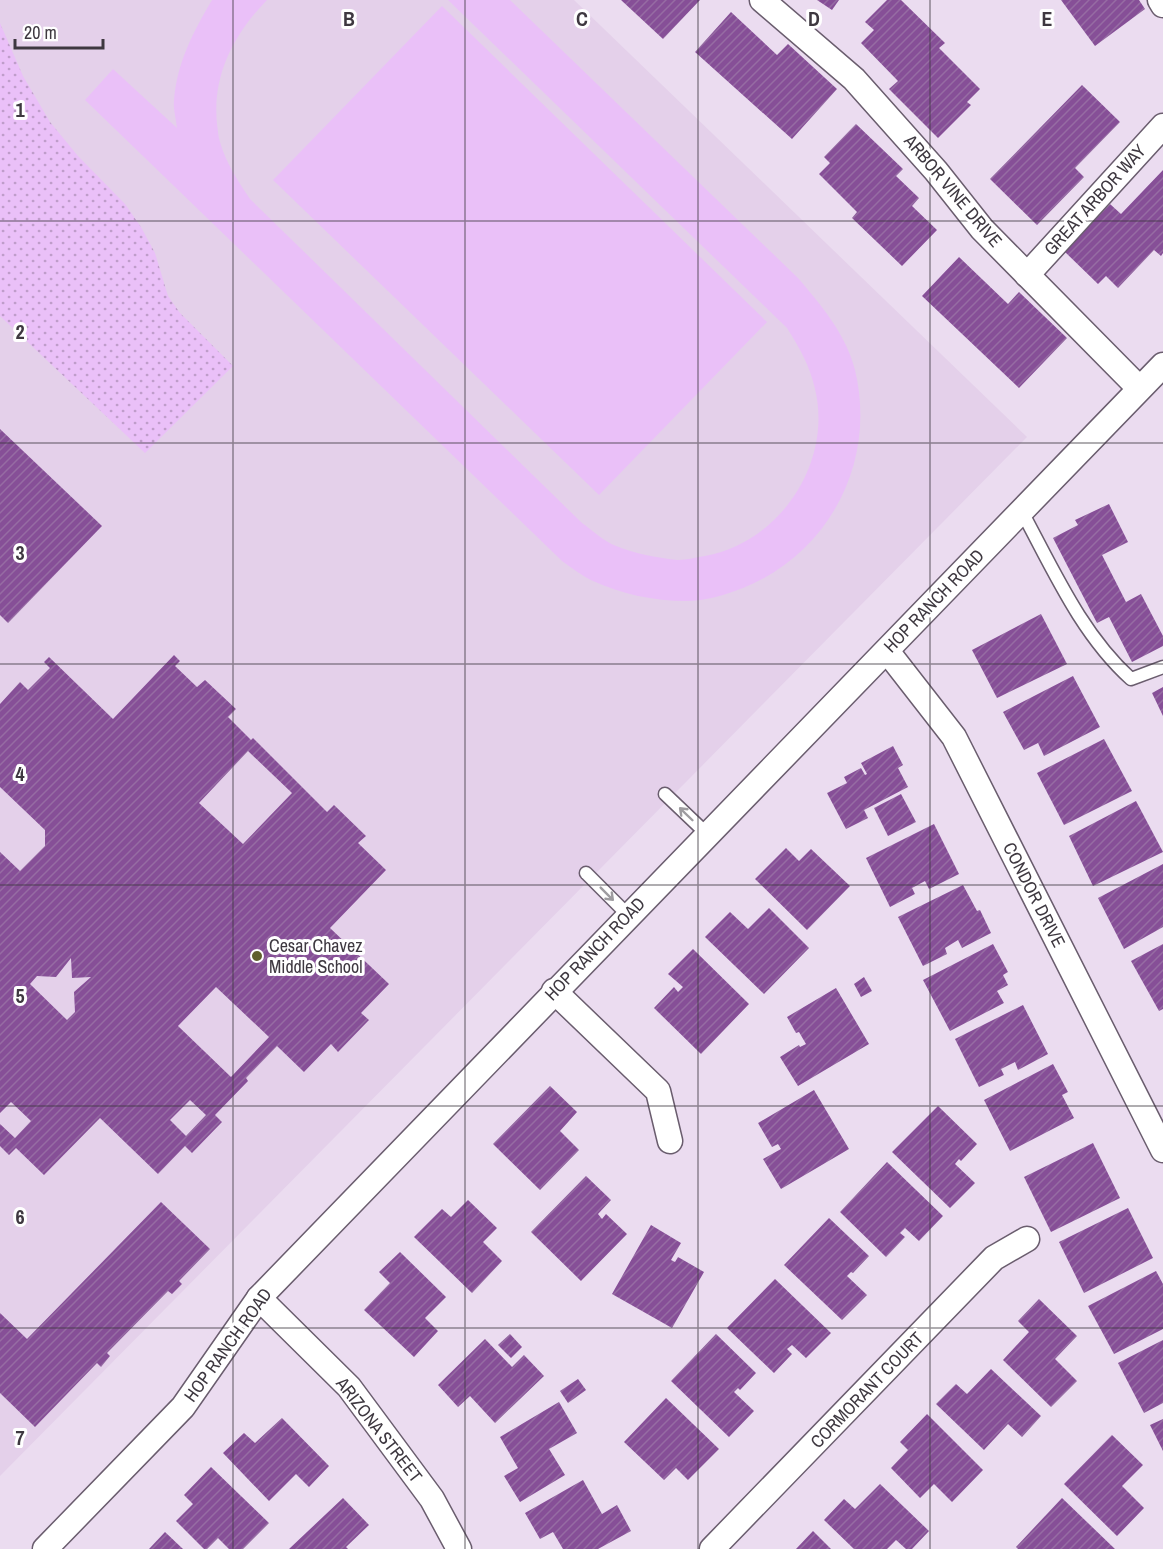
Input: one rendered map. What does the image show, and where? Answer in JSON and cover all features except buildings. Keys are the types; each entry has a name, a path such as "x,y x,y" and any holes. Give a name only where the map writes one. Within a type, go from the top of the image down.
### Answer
{"street":[{"name":"ARBOR VINE DRIVE","path":"762,0 854,79 936,171 982,229 1139,388"},
{"path":"1160,0 1163,5"},
{"name":"GREAT ARBOR WAY","path":"1027,274 1163,126"},
{"name":"HOP RANCH ROAD","path":"45,1549 183,1407 259,1298 1163,365"},
{"name":"CONDOR DRIVE","path":"887,651 954,737 1163,1149"},
{"path":"554,991 658,1091 670,1141"},
{"name":"CORMORANT COURT","path":"712,1549 994,1258 1028,1239"},
{"name":"ARIZONA STREET","path":"259,1298 349,1387 432,1499 459,1549"}],"lane":[{"path":"1021,510 1076,613 1112,662 1131,679 1163,667"},
{"path":"665,794 707,834"},
{"path":"586,873 628,915"}],"shaded area":[{"name":"Cesar Chavez Middle School","path":"0,0 574,0 1027,437 0,1476"},
{"path":"212,0 267,0 235,41 222,72 216,106 218,135 223,150 233,172 250,199 582,523 599,536 631,551 678,560 705,556 732,548 756,535 777,517 794,495 808,471 816,444 818,417 815,389 807,365 787,328 448,0 510,0 798,278 824,309 839,332 855,370 860,404 859,438 852,470 840,500 822,528 800,552 774,572 743,588 700,600 662,600 626,593 589,579 562,561 85,100 113,69 177,128 174,103 182,61 192,36"},
{"path":"442,6 767,322 599,495 273,180"},
{"path":"0,23 23,76 50,122 78,156 125,204 141,227 155,253 168,296 180,313 233,366 145,453 0,316"}],"place":[{"name":"Cesar Chavez Middle School","path":"257,956"}]}
